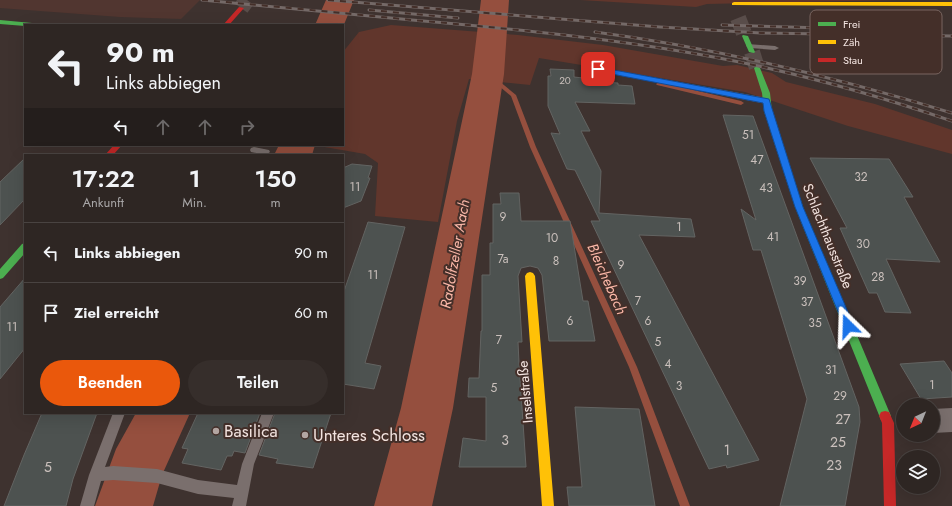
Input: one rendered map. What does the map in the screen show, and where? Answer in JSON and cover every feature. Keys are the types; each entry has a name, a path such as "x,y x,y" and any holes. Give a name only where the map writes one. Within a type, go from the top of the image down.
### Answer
{"street":[{"path":"734,5 764,3 952,4"},
{"path":"225,24 241,8"},
{"path":"0,22 24,24"},
{"path":"745,36 751,49"},
{"name":"Schlachthausstraße","path":"757,68 767,101 768,111 799,207 895,423 890,506"},
{"path":"110,154 117,146"},
{"path":"0,275 24,248"},
{"name":"Inselstraße","path":"530,276 548,506"},
{"path":"940,421 952,420"}],"lane":[{"path":"751,49 775,48"},
{"path":"598,69 767,101"},
{"path":"254,150 266,151"},
{"path":"87,506 96,475 119,414"},
{"path":"239,506 248,464 268,414"},
{"path":"96,475 113,473 157,476 198,487 242,492"}],"shaded area":[{"path":"0,0 200,0 181,19 120,17 0,8"},
{"path":"580,0 899,0 707,4 696,7"},
{"path":"391,25 518,35 603,45 723,66 737,65 772,73 786,82 875,104 952,130 952,154 848,126 745,92 539,58 530,85 469,79 457,121 438,222 375,216 378,163 365,154 319,146 344,146 344,51 359,32"}],"building":[{"path":"550,69 574,70 574,77 583,78 583,81 618,83 618,85 632,86 635,104 575,102 590,131 581,131 601,171 599,213 691,219 695,237 639,235 759,460 727,468 726,465 709,469 591,221 600,221 575,170 567,169 551,133 560,134 548,106 548,76 551,76"},
{"path":"723,115 753,116 859,407 860,422 845,506 780,506 807,399 761,250 753,250 741,209 756,220"},
{"path":"810,158 889,159 913,197 904,197 940,262 886,259 911,313 885,312 877,293 869,293 840,228 847,228"},
{"path":"24,159 24,200 0,225 0,182"},
{"path":"352,164 372,166 368,178 370,178 361,201 344,208 344,168"},
{"path":"500,193 519,193 521,221 570,221 583,301 588,301 595,341 549,341 542,275 538,268 530,266 521,268 518,276 522,342 518,342 526,467 459,467 463,438 486,441 486,397 468,397 469,378 479,378 482,331 482,275 490,275 490,243 493,243 493,204 501,204"},
{"path":"368,222 405,227 365,363 381,366 374,389 344,384 344,291"},
{"path":"24,279 24,349 0,379 0,307"},
{"path":"944,361 952,373 952,397 920,398 900,364"},
{"path":"575,407 639,409 655,506 569,506 567,487 582,487"},
{"path":"42,414 97,414 73,479 66,506 4,506"},
{"name":"Basilica","path":"198,414 260,414 245,453 234,451 232,456 227,456 221,470 182,463 188,449 182,448"},
{"name":"Unteres Schloss","path":"275,414 331,414 313,468 276,463 278,459 259,455"}],"waterway":[{"name":"Radolfzeller Aach","path":"330,24 340,0"},
{"name":"Radolfzeller Aach","path":"403,506 427,408 488,74 495,0"},
{"name":"Bleichebach","path":"488,74 513,95 533,147 633,367 685,506"},
{"path":"659,84 741,103"},
{"name":"Radolfzeller Aach","path":"293,154 297,146"},
{"name":"Radolfzeller Aach","path":"124,506 136,469 164,414"}],"tunnel":[{"path":"241,8 247,0"},
{"path":"738,18 745,36"},
{"path":"752,52 757,68"}],"railway":[{"path":"202,0 528,31 681,51 749,64 807,78 895,102 952,121"},
{"path":"328,0 660,27 761,33 810,34"},
{"path":"369,10 458,18"},
{"path":"722,25 810,28"},
{"path":"595,32 686,46 810,74"},
{"path":"942,36 952,36"},
{"path":"812,74 864,87 952,113"}],"traffic: fast":[{"path":"0,22 24,24"},
{"path":"745,36 752,52"},
{"path":"757,68 766,93 768,111 799,207 885,416"},
{"path":"0,275 24,248"}],"traffic: slow":[{"path":"734,4 952,4"},
{"path":"530,276 548,506"}],"traffic: jam":[{"path":"227,24 241,8"},
{"path":"110,154 117,146"},
{"path":"885,416 888,423 890,506"}],"place":[{"name":"Basilica","path":"216,431"},
{"name":"Unteres Schloss","path":"305,435"}],"route":[{"path":"598,69 767,101 768,111 799,207 848,326"}]}
